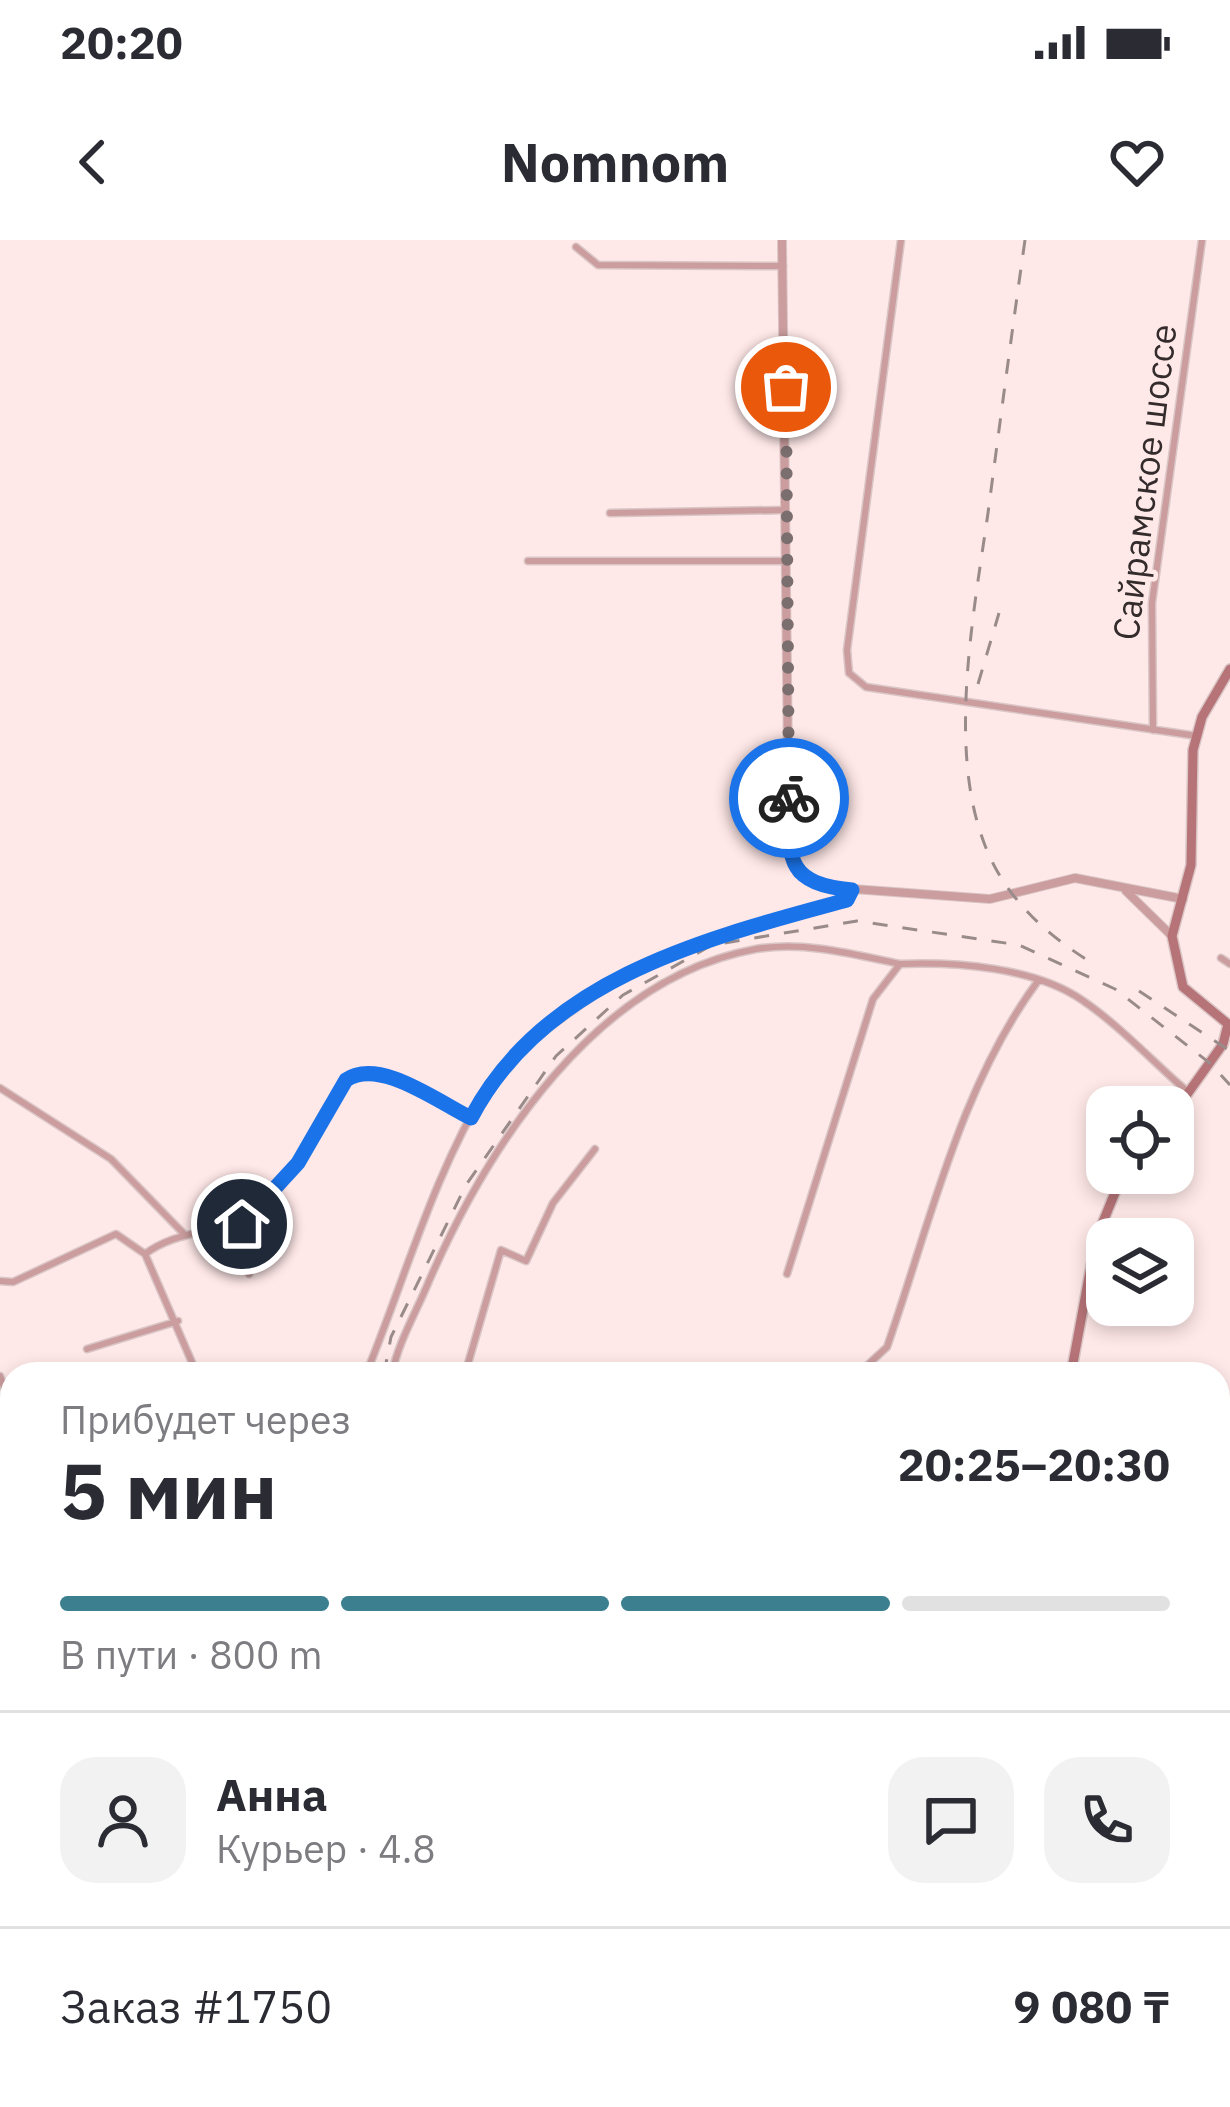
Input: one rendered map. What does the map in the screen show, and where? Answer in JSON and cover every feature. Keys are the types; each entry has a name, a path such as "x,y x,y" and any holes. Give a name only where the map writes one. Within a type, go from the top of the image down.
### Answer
{"main road":[{"path":"1192,1086 1223,1045 1229,1025 1184,987 1172,936 1192,865 1188,791 1197,736 1230,669"},
{"path":"1073,1362 1096,1239 1115,1194"}],"street":[{"path":"782,240 790,561 789,845 796,873 808,882 852,890 990,899 1076,878 1184,899"},
{"path":"901,240 847,650 849,673 866,688 1197,736"},
{"name":"Сайрамское шоссе","path":"1153,730 1150,620 1202,240"},
{"path":"576,247 598,265 783,266"},
{"path":"610,513 789,510"},
{"path":"528,561 790,561"},
{"path":"371,1362 471,1118 507,1060 634,967 740,926 847,900 852,890"},
{"path":"1125,890 1172,936"},
{"path":"397,1362 454,1222 542,1091 624,1008 688,973 756,950 830,950 1038,981 1084,1001 1180,1086"},
{"path":"1221,958 1230,964"},
{"path":"787,1274 873,999 900,964"},
{"path":"870,1362 886,1347 964,1119 1011,1017 1038,981"},
{"path":"145,1253 164,1239 242,1224 298,1163 346,1080 356,1073 375,1072 471,1118"},
{"path":"0,1088 111,1159 185,1235"},
{"path":"468,1362 501,1250 526,1261 553,1203 595,1149"},
{"path":"242,1224 248,1274"},
{"path":"0,1282 14,1282 116,1234 145,1253 193,1362"},
{"path":"87,1348 178,1321"}],"railway":[{"path":"1025,240 971,634 967,763 983,840 1002,880 1044,928 1097,966"},
{"path":"978,684 999,613"},
{"path":"386,1362 391,1337 466,1185 556,1056 623,995 712,945 857,921 1019,945 1115,989 1211,1064 1230,1085"},
{"path":"1139,991 1230,1051"}],"way so far":[{"path":"786,387 789,798"}],"route":[{"path":"242,1224 298,1163 346,1080 356,1073 375,1072 471,1118 507,1060 634,967 740,926 847,900 852,890 808,882 796,873 789,845 789,798"}]}
